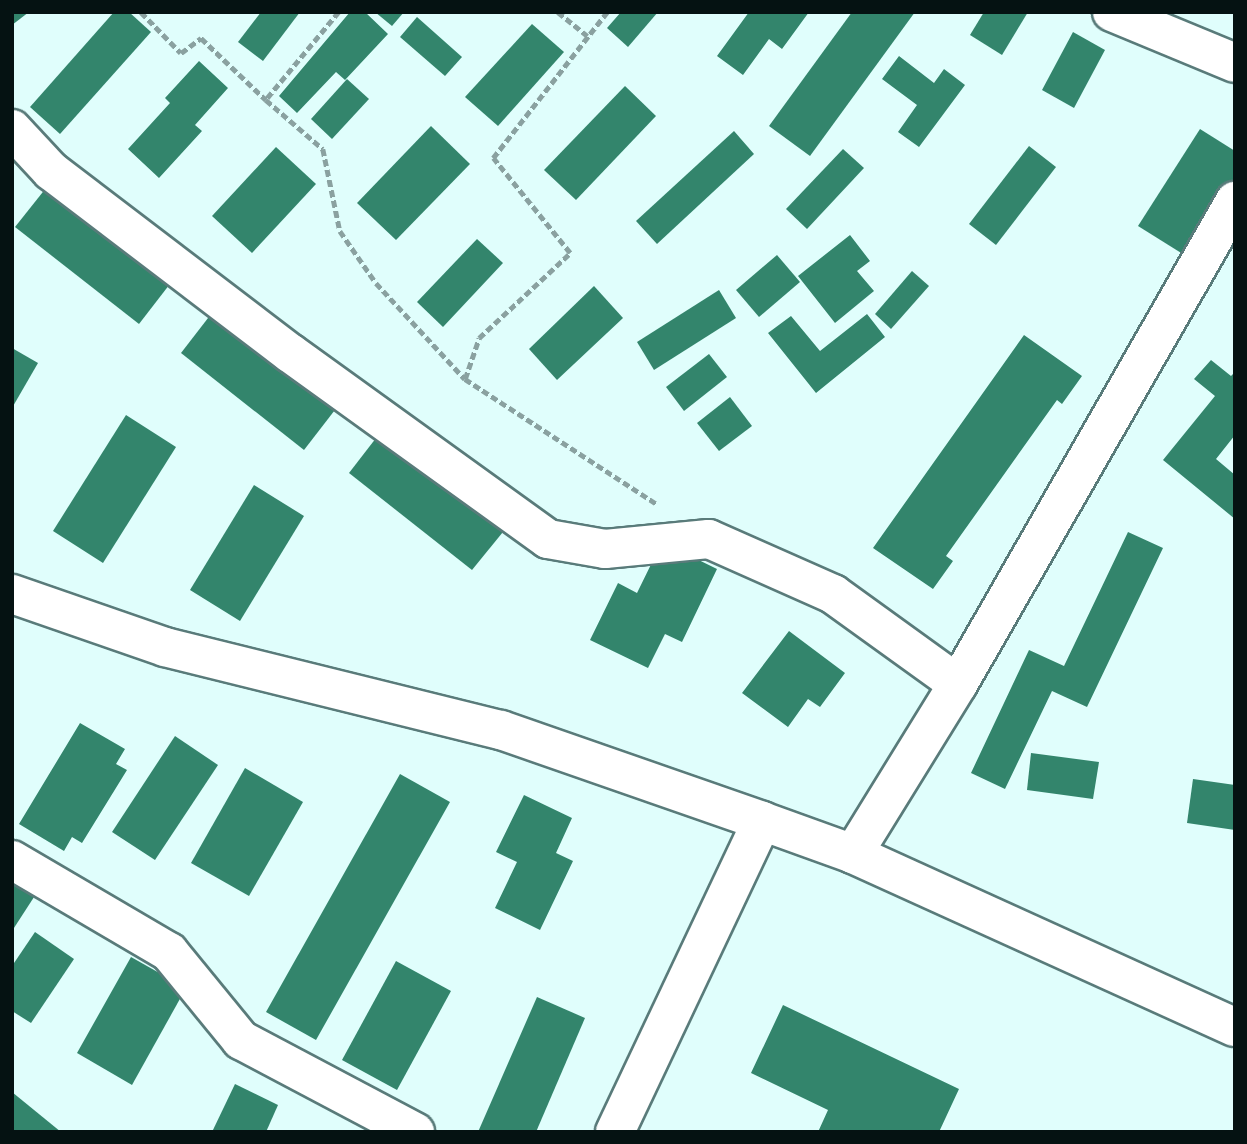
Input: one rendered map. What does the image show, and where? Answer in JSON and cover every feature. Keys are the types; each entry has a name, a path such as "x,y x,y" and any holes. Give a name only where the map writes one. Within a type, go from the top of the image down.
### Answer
{"street":[{"path":"1112,12 1235,64"},
{"path":"12,129 73,187 290,353 548,539 605,549 709,539 833,594 958,684"},
{"path":"853,854 958,684 1235,201"},
{"path":"12,594 165,647 501,730 762,821 853,854 1235,1027"},
{"path":"615,1132 762,821"},
{"path":"12,860 169,951 241,1040 415,1132"}],"path":[{"path":"141,12 181,53 201,38 266,100 323,149 341,232 376,283 466,379 709,539"},
{"path":"266,100 339,12"},
{"path":"558,12 587,36"},
{"path":"466,379 479,338 570,253 493,158 607,12"}],"building":[{"path":"12,12 29,12 12,25"},
{"path":"114,12 129,12 151,32 60,134 30,107"},
{"path":"261,12 300,12 263,61 238,42"},
{"path":"350,12 365,12 388,34 345,80 336,72 297,113 279,96"},
{"path":"375,12 404,12 392,26"},
{"path":"621,12 658,12 628,47 607,28"},
{"path":"749,12 809,12 782,49 769,39 743,75 717,56"},
{"path":"852,12 915,12 810,156 769,126"},
{"path":"984,12 1028,12 1002,55 970,35"},
{"path":"417,17 462,57 445,76 400,37"},
{"path":"532,24 564,52 498,126 465,97"},
{"path":"1073,32 1105,50 1074,108 1042,90"},
{"path":"899,56 934,83 944,69 965,85 919,147 898,132 917,105 882,79"},
{"path":"199,61 228,88 195,125 202,131 159,178 128,149 170,103 165,98"},
{"path":"347,79 369,99 332,139 311,119"},
{"path":"625,86 656,116 576,200 544,170"},
{"path":"431,126 470,164 396,240 357,203"},
{"path":"1200,129 1235,151 1235,194 1186,256 1138,226"},
{"path":"734,131 754,154 657,244 636,221"},
{"path":"1029,146 1056,167 996,245 969,224"},
{"path":"276,147 316,184 252,253 212,216"},
{"path":"843,149 864,168 807,229 786,209"},
{"path":"50,183 173,280 139,324 15,227"},
{"path":"850,235 870,261 857,271 874,291 835,323 798,276"},
{"path":"477,239 503,263 443,327 417,302"},
{"path":"777,255 800,282 759,317 736,290"},
{"path":"912,271 929,286 891,329 875,314"},
{"path":"594,286 623,318 557,380 529,349"},
{"path":"719,290 736,318 654,370 637,342"},
{"path":"215,309 338,406 304,450 181,353"},
{"path":"867,314 885,337 816,393 768,333 791,316 820,351"},
{"path":"1024,335 1082,376 1062,404 1057,400 946,556 953,561 933,589 873,548"},
{"path":"12,348 38,363 12,408"},
{"path":"709,354 727,377 684,411 666,387"},
{"path":"1211,360 1231,376 1235,372 1235,435 1216,459 1235,475 1235,519 1163,460 1215,396 1194,379"},
{"path":"730,397 752,426 719,451 697,423"},
{"path":"126,415 176,447 103,563 53,531"},
{"path":"383,429 507,527 472,570 349,473"},
{"path":"254,485 304,516 240,621 190,590"},
{"path":"1128,532 1163,548 1087,707 1052,691 1005,789 971,773 1029,650 1064,666"},
{"path":"662,542 717,569 682,642 665,634 648,668 590,640 618,583 637,593"},
{"path":"789,631 845,673 820,707 808,699 788,727 742,693"},
{"path":"80,723 125,749 116,764 127,770 82,843 72,837 64,851 19,824"},
{"path":"175,736 218,765 155,860 112,832"},
{"path":"1031,753 1099,762 1093,799 1027,790"},
{"path":"245,768 303,802 249,896 191,863"},
{"path":"400,774 450,802 316,1040 266,1012"},
{"path":"1193,779 1235,785 1235,830 1187,823"},
{"path":"524,795 572,818 556,853 573,861 540,930 495,908 517,862 496,852"},
{"path":"12,878 36,894 12,931"},
{"path":"35,932 74,959 31,1023 12,1011 12,966"},
{"path":"131,957 186,988 132,1085 77,1053"},
{"path":"396,961 451,991 397,1090 342,1060"},
{"path":"537,997 585,1018 536,1132 478,1132"},
{"path":"783,1005 959,1089 939,1132 818,1132 828,1110 751,1073"},
{"path":"235,1084 278,1105 266,1132 212,1132"},
{"path":"12,1092 61,1132 12,1132"}]}
